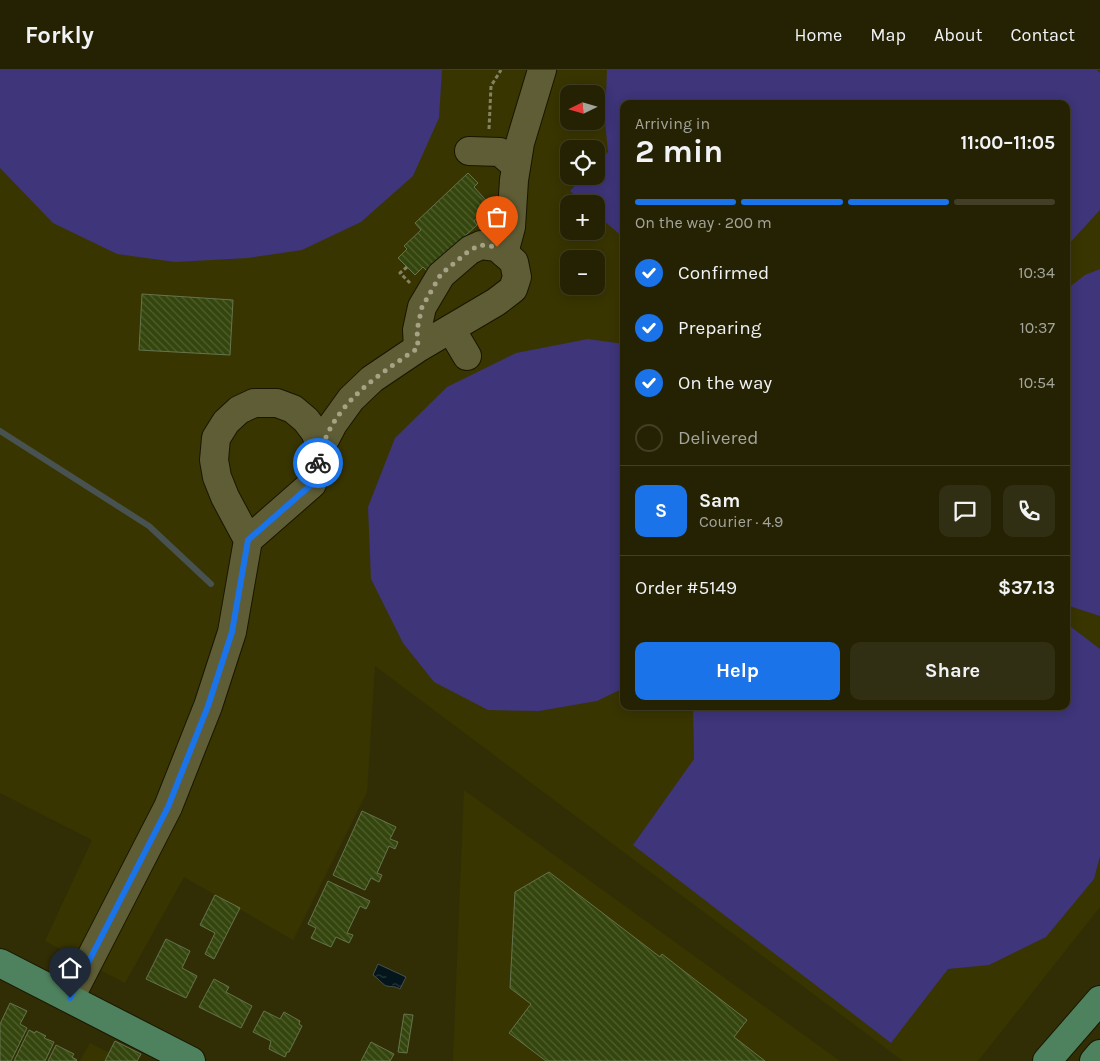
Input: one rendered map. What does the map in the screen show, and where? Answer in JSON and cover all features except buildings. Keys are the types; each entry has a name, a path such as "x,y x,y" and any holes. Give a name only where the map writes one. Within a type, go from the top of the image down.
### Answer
{"main road":[{"path":"0,963 70,998 185,1060"},
{"path":"1047,1061 1100,1000"},
{"path":"1094,1061 1100,1054"}],"lane":[{"path":"504,253 511,227 516,166 520,143 542,70"},
{"path":"477,151 500,152 516,166"},
{"path":"248,540 312,484 322,447 333,424 351,399 372,380 418,348 496,302 513,288 517,277 514,262 497,247 481,245 470,250 441,274 422,307 417,330 418,348"},
{"path":"451,329 467,356"},
{"path":"70,998 168,807 208,706 232,632 248,540 216,476 214,460 216,438 226,422 239,410 254,403 277,403 293,409 306,420 315,432 322,447"}],"path":[{"path":"477,151 490,125 491,86 501,70"},
{"path":"407,267 400,273 408,282"}],"shaded area":[{"path":"0,70 1100,70 1100,907 978,1061 903,1061 375,666 367,792 293,940 184,877 125,983 45,941 92,840 0,793"},
{"path":"0,70 442,70 439,118 413,176 361,222 302,250 248,258 175,262 117,254 53,223 0,168"},
{"path":"607,70 1097,70 1100,73 1100,210 1070,243 1070,100 620,100 620,235 605,222 605,195 575,195 570,191 576,185 605,185 605,155 608,152 605,121"},
{"path":"1100,269 1100,616 1070,606 1070,287 1085,275"},
{"path":"588,339 620,343 620,690 597,701 539,711 488,710 434,682 403,643 371,579 368,507 395,438 447,387 516,353"},
{"path":"1070,626 1100,649 1100,856 1094,879 1046,937 989,965 948,969 891,1043 633,845 694,759 693,710 1070,710"},
{"path":"464,790 840,1061 453,1061"},
{"path":"90,1043 125,1061 80,1061"}],"water":[{"path":"378,964 406,977 400,989 386,986 373,975"}],"waterway":[{"path":"0,431 149,526 211,584"}],"way so far":[{"path":"318,463 322,447 333,424 351,399 372,380 418,348 417,330 422,307 441,274 470,250 481,245 497,247"}],"route":[{"path":"70,998 168,807 208,706 232,632 248,540 312,484 318,463"}]}
